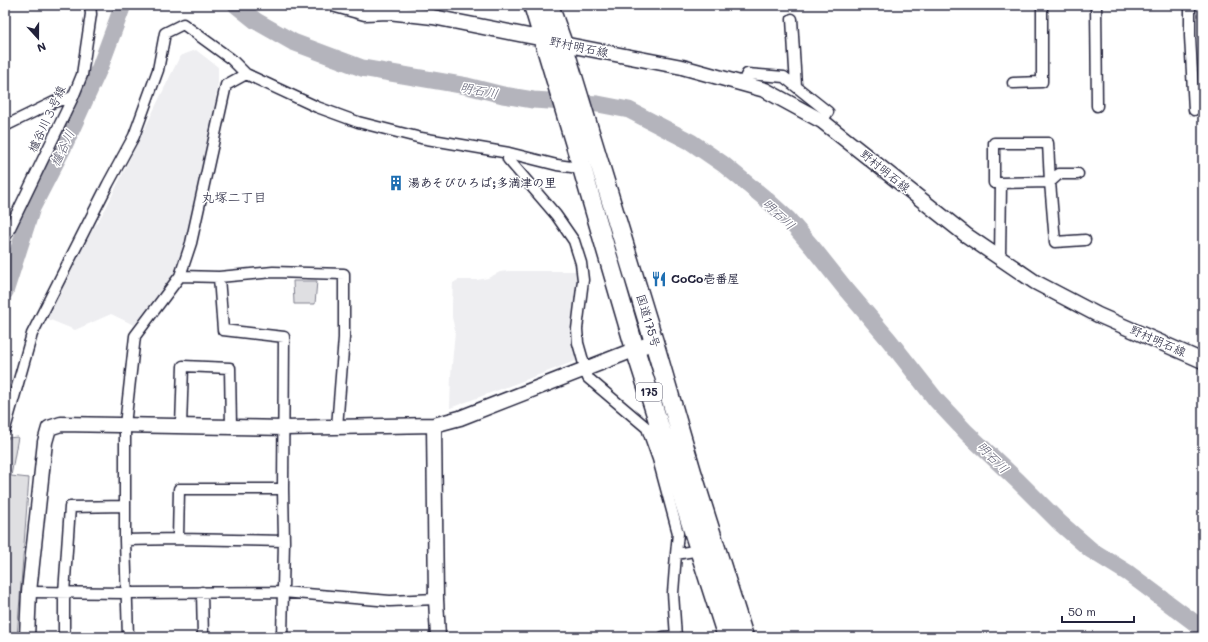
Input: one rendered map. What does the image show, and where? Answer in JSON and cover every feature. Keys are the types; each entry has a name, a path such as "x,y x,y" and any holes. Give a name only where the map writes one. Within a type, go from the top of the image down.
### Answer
{"highway":[{"name":"国道175号","path":"533,5 544,39 561,68 594,144 692,472 744,637"},
{"name":"国道175号","path":"549,5 563,44 561,68 575,145 635,349 664,457 700,550 727,637"}],"street":[{"name":"櫨谷川３号線","path":"5,238 73,97 82,75 91,14 90,5"},
{"name":"野村明石線","path":"336,5 365,13 386,8 433,17 682,67 765,90 822,121 966,235 1035,282 1098,314 1203,361"},
{"path":"1012,83 1042,82 1042,5"},
{"path":"1096,5 1097,106"},
{"path":"1190,5 1194,110"},
{"path":"792,19 796,86"},
{"path":"5,429 32,334 134,136 158,70 165,33 183,24 231,59 246,74 317,108 358,122 421,138 509,153 557,165 602,171"},
{"path":"128,637 125,540 125,425 135,336 180,276 191,243 226,85 246,74"},
{"path":"742,84 748,74 784,77 828,112 822,121"},
{"path":"5,126 54,102 73,97"},
{"path":"1078,174 1059,174 1050,182 994,183 994,143 1048,143 1050,182 1054,242 1085,240"},
{"path":"509,153 508,159 556,215 574,241 581,262 583,280 577,329 578,343 588,378 647,428 664,457 678,532 673,592 676,636 663,637"},
{"path":"1000,258 1001,183"},
{"path":"180,276 219,277 273,272 344,274 344,338 337,427"},
{"path":"219,277 223,330 284,337 284,541 282,637"},
{"path":"27,637 29,592 44,442 50,428 61,424 284,428 434,425 460,418 654,342"},
{"path":"181,426 183,366 230,368 231,427"},
{"path":"434,425 436,599 438,637"},
{"path":"178,539 179,489 283,489"},
{"path":"64,637 64,593 70,507 125,506"},
{"path":"125,540 178,539 284,541"},
{"path":"676,554 700,550"},
{"path":"29,592 283,592 390,601 436,599"},
{"path":"202,592 203,637"}],"shaded area":[{"path":"196,50 218,67 218,83 210,134 187,240 173,276 134,325 111,314 75,330 48,319 57,293 78,254 106,208 180,56"},
{"path":"577,271 578,285 574,329 578,360 450,408 455,331 452,317 453,283 458,280 477,280 488,278 500,272"},
{"path":"293,281 317,281 315,304 294,304"},
{"path":"18,437 11,476 29,478 17,637 5,637 5,446 7,438"}],"waterway":[{"name":"櫨谷川","path":"5,292 32,208 64,146 100,67 123,5"},
{"name":"明石川","path":"236,5 256,21 293,42 362,68 467,86 503,95 533,100 598,104 629,110 691,142 723,164 788,219 889,340 937,401 966,432 1060,523 1091,550 1128,573 1203,629"}],"place":[{"name":"湯あそびひろば;多満津の里","path":"396,183"},
{"name":"CoCo壱番屋","path":"659,279"}],"district":[{"name":"丸塚二丁目","path":"234,197"}]}
